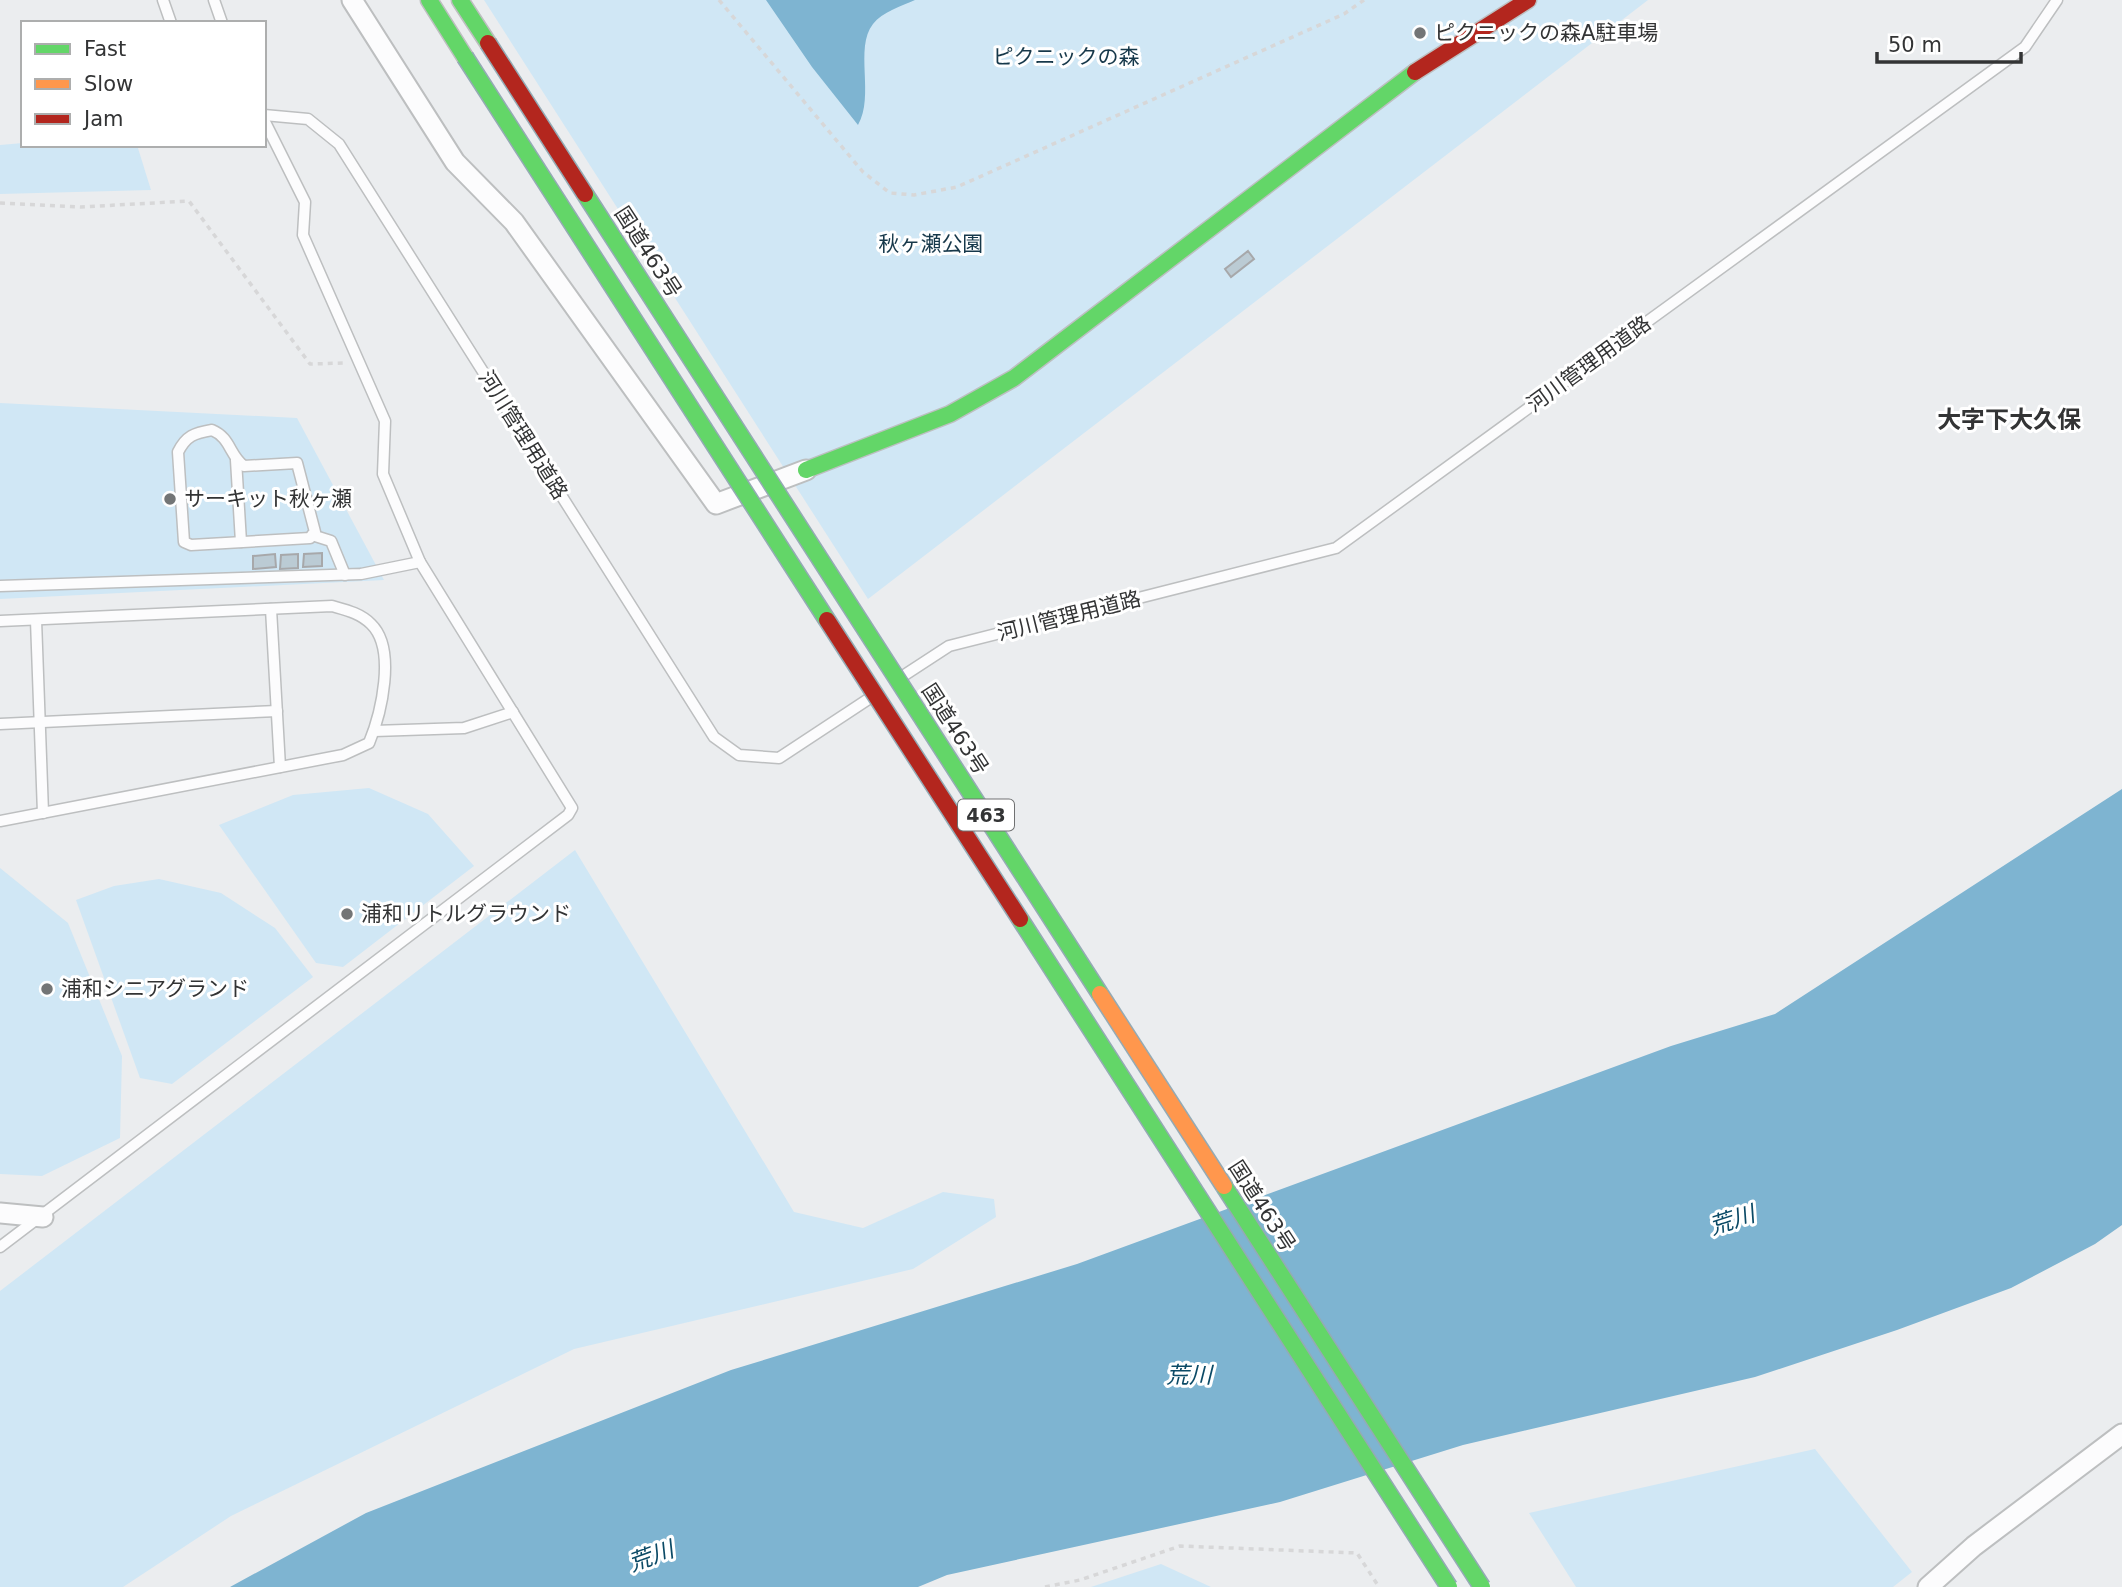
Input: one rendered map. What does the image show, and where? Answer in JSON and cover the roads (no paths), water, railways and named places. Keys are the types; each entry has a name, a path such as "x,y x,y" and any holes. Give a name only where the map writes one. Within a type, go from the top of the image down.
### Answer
{"main road":[{"name":"463","path":"429,0 1449,1587"},
{"name":"国道463号","path":"460,0 1482,1587"},
{"path":"806,470 950,414 1014,377 1393,86 1528,0"}],"street":[{"path":"352,0 455,162 514,222 716,504 806,470"},
{"path":"0,1213 43,1217"},
{"path":"1928,1587 1974,1546 2122,1434"}],"lane":[{"path":"163,0 170,21"},
{"path":"214,0 221,21"},
{"name":"河川管理用道路","path":"892,683 949,646 1336,548 2025,47 2057,0"},
{"name":"河川管理用道路","path":"266,118 308,119 340,144 714,737 739,755 779,758 881,691"},
{"path":"0,1247 43,1217 568,815 572,808 420,562 383,474 384,421 303,235 306,202 266,122"},
{"path":"236,460 244,466 297,463 315,532 310,538 191,545 184,542 181,532 178,452 184,440 195,432 212,430 222,434 231,444 236,460 241,542"},
{"path":"312,535 331,541 345,575"},
{"path":"0,586 345,575 420,562"},
{"path":"0,621 332,606 357,613 373,625 383,649 384,671 384,693 369,743 342,755 0,821"},
{"path":"271,608 280,767"},
{"path":"36,620 43,813"},
{"path":"0,724 277,711"},
{"path":"374,731 464,728 513,712"}],"water":[{"path":"766,0 915,0 882,16 873,24 868,34 864,59 865,100 858,125 812,67"},
{"name":"荒川","path":"2122,789 2122,1225 2095,1244 2011,1288 1897,1330 1755,1377 1463,1445 1280,1502 947,1575 918,1587 230,1587 366,1513 731,1370 1077,1264 1671,1046 1775,1014"}],"place":[{"name":"ピクニックの森A駐車場","path":"1420,33"},
{"name":"サーキット秋ヶ瀬","path":"170,499"},
{"name":"浦和リトルグラウンド","path":"347,914"},
{"name":"浦和シニアグランド","path":"47,989"}],"district":[{"name":"大字下大久保","path":"2009,420"}],"park label":[{"name":"ピクニックの森","path":"1066,57"},
{"name":"秋ヶ瀬公園","path":"931,244"}]}
